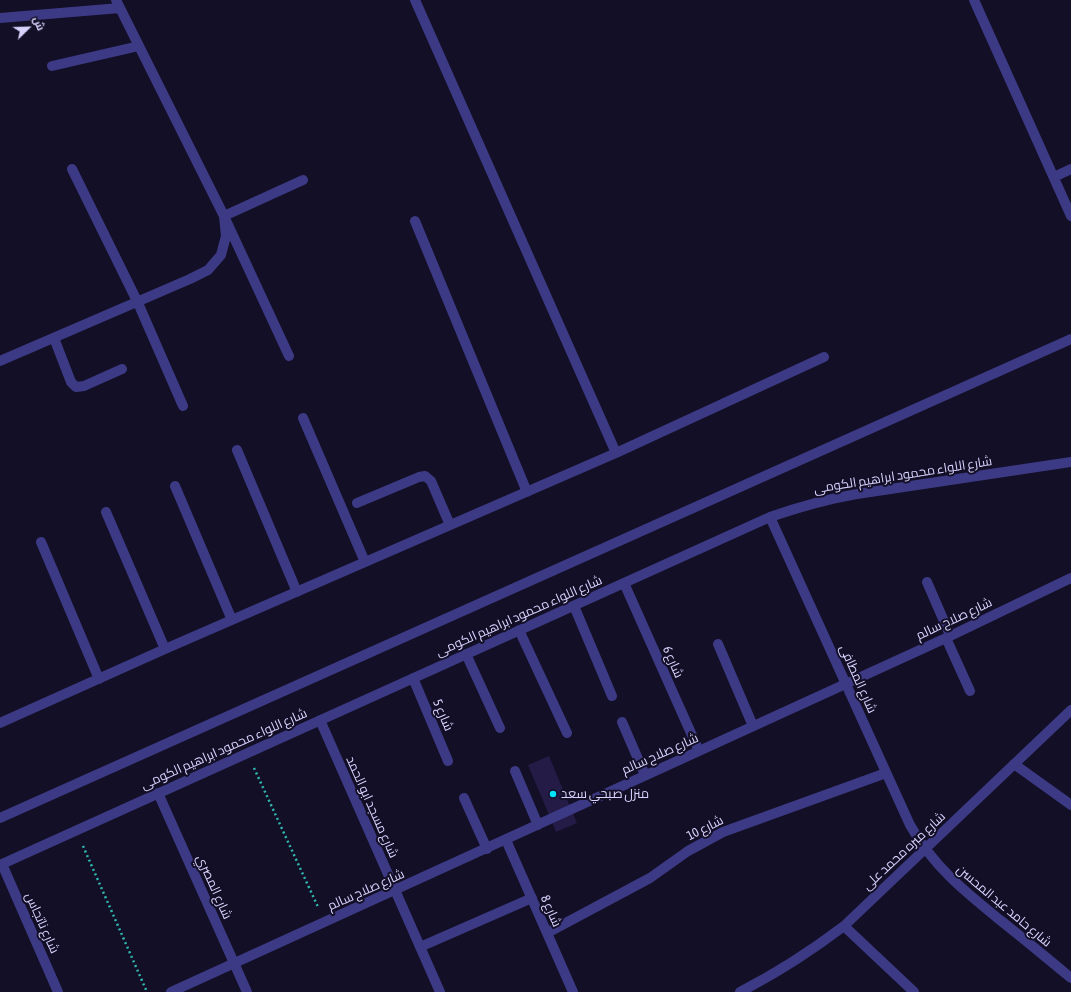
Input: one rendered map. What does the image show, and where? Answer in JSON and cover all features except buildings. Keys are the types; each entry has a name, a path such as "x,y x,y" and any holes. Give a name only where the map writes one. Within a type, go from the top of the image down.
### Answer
{"street":[{"path":"415,0 616,452"},
{"path":"974,0 1071,216"},
{"path":"0,18 118,4 224,216 288,356"},
{"path":"52,66 139,46"},
{"path":"72,169 138,303 183,406"},
{"path":"1054,177 1071,170"},
{"path":"224,216 303,180"},
{"path":"0,361 138,303 208,270 221,255 226,236 224,216"},
{"path":"415,221 527,492"},
{"path":"54,338 71,382 76,387 84,386 122,370"},
{"path":"0,818 1071,339"},
{"path":"0,723 527,492 824,357"},
{"path":"303,418 365,562"},
{"path":"238,450 297,592"},
{"name":"شارع اللواء محمود ابراهيم الكومى","path":"1,864 770,517 827,499 1071,462"},
{"path":"357,503 419,477 426,476 431,481 450,525"},
{"path":"175,486 232,620"},
{"path":"106,512 166,649"},
{"name":"شارع المطافى","path":"770,517 910,825 925,850"},
{"path":"41,542 100,679"},
{"name":"شارع صلاح سالم","path":"171,992 846,684 1071,578"},
{"path":"927,582 970,691"},
{"name":"شارع 6","path":"624,583 699,751"},
{"path":"574,606 612,696"},
{"path":"519,630 567,733"},
{"path":"718,644 753,726"},
{"path":"466,654 500,728"},
{"name":"شارع 5","path":"413,678 448,762"},
{"name":"شارع مبره محمد على","path":"740,992 784,968 815,948 844,926 1071,710"},
{"name":"شارع مسجد ابو الحمد","path":"320,720 440,992"},
{"path":"622,722 645,775"},
{"path":"1014,764 1071,805"},
{"path":"515,771 538,825"},
{"name":"شارع 10","path":"547,932 650,878 688,851 723,832 886,772"},
{"name":"شارع المصري","path":"158,793 247,992"},
{"path":"464,798 487,849"},
{"name":"شارع 8","path":"506,840 573,992"},
{"name":"شارع حامد عبد المحسن","path":"925,850 941,869 960,887 1071,978"},
{"name":"شارع ناتجاس","path":"1,864 58,992"},
{"path":"420,947 532,898"},
{"path":"844,926 914,992"}],"path":[{"path":"247,753 326,922"},
{"path":"76,830 147,992"}],"place":[{"name":"منزل صبحي سعد","path":"553,794"}]}
